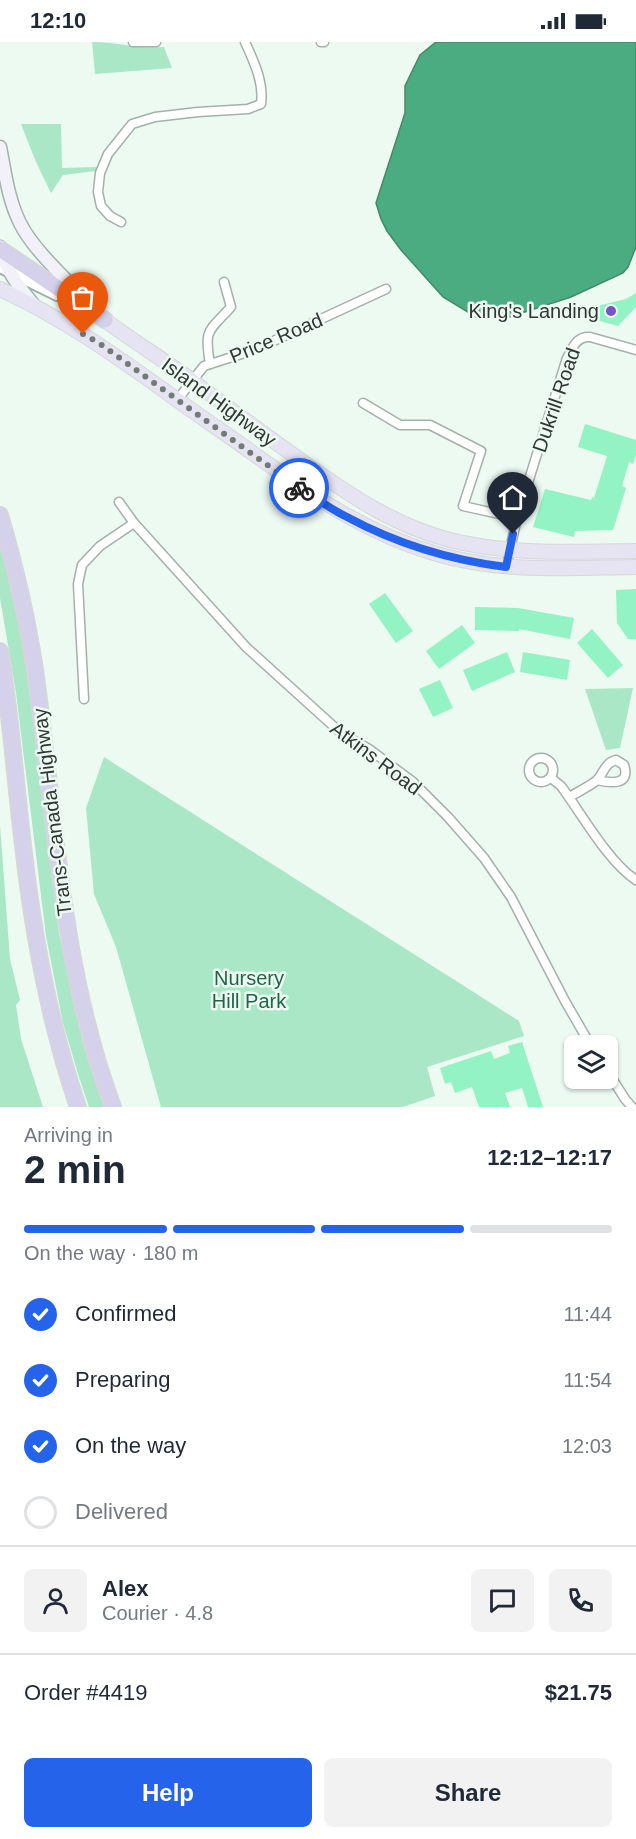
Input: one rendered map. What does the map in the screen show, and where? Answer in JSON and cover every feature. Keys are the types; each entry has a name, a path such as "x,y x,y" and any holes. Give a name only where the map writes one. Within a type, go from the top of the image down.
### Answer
{"highway":[{"path":"0,248 105,320"},
{"name":"Trans-Canada Highway","path":"0,515 15,566 35,668 59,874 75,974 87,1028 112,1107"},
{"name":"Trans-Canada Highway","path":"0,651 29,898 41,973 58,1043 78,1107"}],"main road":[{"name":"Island Highway","path":"0,147 7,183 21,225 37,248 105,320 192,381 270,440 363,504 403,524 449,539 509,550 636,551"},
{"name":"Island Highway","path":"0,248 4,269 34,304 99,343 299,488 346,517 381,534 436,554 471,562 506,567 554,569 636,567"},
{"path":"0,289 34,304"}],"street":[{"path":"133,42 156,42"},
{"path":"121,222 101,206 98,192 100,173 108,154 132,124 155,117 248,109 261,104 263,92 256,64 245,42"},
{"path":"4,269 105,320"},
{"path":"210,364 206,342 208,332 231,308 224,282"},
{"name":"Price Road","path":"177,400 204,366 254,350 386,289"},
{"name":"Dukrill Road","path":"506,567 517,518 567,358 576,341 590,337 636,350"},
{"path":"363,403 400,426 430,425 482,451 464,506 517,518"},
{"name":"Atkins Road","path":"119,502 134,523 246,647 341,734 369,749 413,783 448,817 484,858 511,897 585,1035"},
{"path":"84,699 78,584 82,565 100,546 134,523"},
{"path":"551,777 561,786 615,861 636,880"},
{"path":"569,797 597,780"},
{"path":"618,1087 632,1107"}],"green space":[{"path":"92,42 164,47 172,68 95,74"},
{"path":"21,124 61,124 62,168 96,167 96,171 63,175 51,193"},
{"path":"0,541 20,621 25,654 59,933 83,1043 104,1107 89,1107 63,1023 46,936 16,693 0,598"},
{"path":"633,688 620,748 606,750 585,689"},
{"name":"Nursery Hill Park","path":"104,757 519,1021 524,1036 427,1067 435,1096 403,1107 161,1107 116,947 94,894 86,808"},
{"path":"0,825 10,959 20,1000 16,1005 21,1039 43,1107 0,1107"}],"shaded area":[{"path":"436,42 636,42 636,247 623,273 571,297 506,318 476,317 443,297 401,250 387,231 376,203 405,113 405,86 420,55"}],"building":[{"name":"King's Landing","path":"636,293 636,307 618,326 589,318 593,307 626,299"},
{"path":"585,424 636,440 636,455 633,464 629,462 622,486 626,488 613,530 575,531 574,537 533,527 545,489 591,500 592,497 594,498 607,456 578,447"},
{"path":"636,589 636,639 628,639 617,623 616,590"},
{"path":"385,593 413,631 396,643 369,604"},
{"path":"475,607 518,608 574,618 570,639 519,629 519,631 475,630"},
{"path":"462,625 475,643 439,669 426,651"},
{"path":"592,629 623,665 608,678 577,643"},
{"path":"507,652 515,672 472,691 463,670"},
{"path":"523,652 570,660 567,680 520,672"},
{"path":"440,680 453,708 433,717 419,689"},
{"path":"522,1042 543,1107 528,1107 522,1088 505,1093 510,1107 479,1107 472,1087 455,1093 451,1082 445,1084 440,1068 491,1051 494,1059 510,1053 508,1046"}],"way so far":[{"path":"83,334 99,343 299,488"}],"place":[{"name":"King's Landing","path":"611,311"}],"route":[{"path":"299,488 346,517 381,534 454,559 506,567 513,534"}]}
